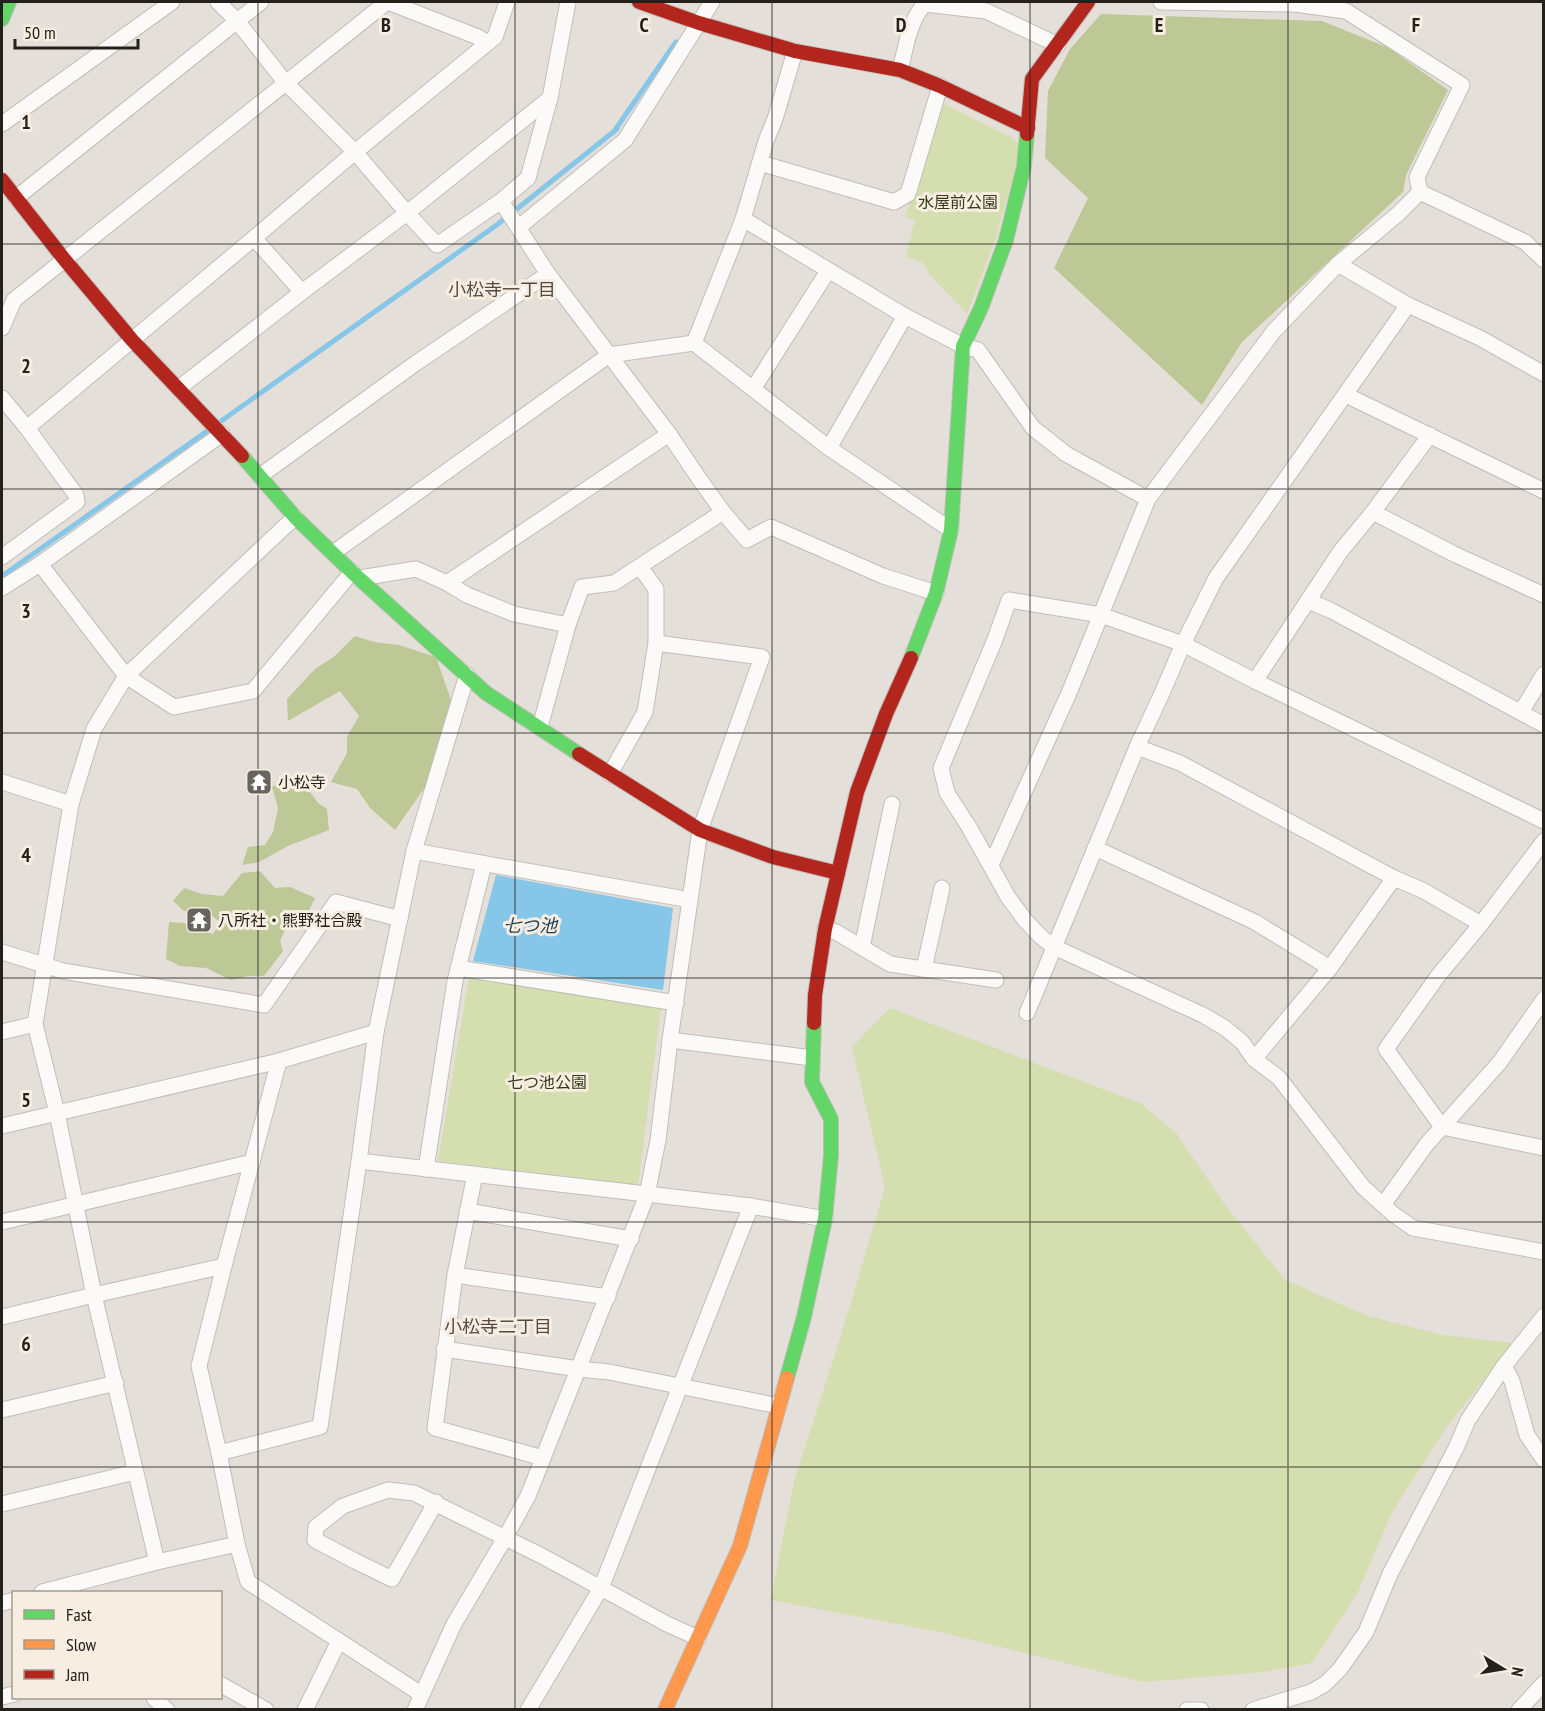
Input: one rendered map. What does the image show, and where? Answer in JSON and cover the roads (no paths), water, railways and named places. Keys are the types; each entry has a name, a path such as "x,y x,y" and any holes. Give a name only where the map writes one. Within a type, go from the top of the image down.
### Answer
{"street":[{"path":"2,19 9,2"},
{"path":"2,124 172,2"},
{"path":"218,2 237,21 285,82 355,152 437,245 501,201 528,178 550,98 568,2"},
{"path":"16,198 261,2"},
{"path":"2,328 14,300 387,2 478,37 487,44"},
{"path":"27,428 495,37 507,2"},
{"path":"639,2 699,23 795,51 900,70 940,86 1028,128"},
{"path":"519,227 625,140 712,2"},
{"path":"665,1710 740,1546 804,1317 825,1219 831,1155 831,1119 812,1082 814,995 825,929 857,792 886,714 920,638 936,593 951,530 963,346 981,308 1006,240 1024,166 1032,79 1088,2"},
{"path":"1161,2 1294,4 1346,11 1462,85 1417,177 1420,192"},
{"path":"900,70 914,20 918,10 925,4 986,11 1058,45"},
{"path":"694,343 743,219 795,51"},
{"path":"760,163 894,202 908,194 940,86"},
{"path":"179,388 407,213 550,98"},
{"path":"2,180 132,340 222,434 295,517 486,693 700,830 773,857 838,873"},
{"path":"1420,192 1525,242 1544,260"},
{"path":"991,865 1069,693 1148,499 1274,331 1338,264 1398,214 1420,192"},
{"path":"501,201 548,274 669,434 723,512 747,540 771,527 883,576 936,593"},
{"path":"743,219 905,315 963,346 978,350 1033,428 1066,454 1148,499"},
{"path":"255,238 302,292"},
{"path":"1338,264 1408,305 1480,338 1544,374"},
{"path":"753,389 828,271"},
{"path":"260,476 416,363 548,274"},
{"path":"1027,1013 1137,747 1183,644 1216,578 1408,305"},
{"path":"828,448 905,315"},
{"path":"333,553 609,355 694,343 828,448 951,530"},
{"path":"1346,395 1544,491"},
{"path":"2,398 76,495 77,502 2,557"},
{"path":"2,588 40,564 222,434"},
{"path":"447,583 669,434"},
{"path":"1255,681 1340,552 1430,435"},
{"path":"540,727 568,625 582,587 614,584 723,512"},
{"path":"1373,512 1454,554 1544,595"},
{"path":"157,1562 94,1294 57,1113 34,1024 71,804 94,729 126,676 295,517"},
{"path":"40,564 126,676 174,707 253,691 356,575 416,569 467,595 514,614 568,625"},
{"path":"610,774 645,712 656,643 656,589 640,567"},
{"path":"1544,821 1183,644 1101,615 1009,600 994,642 941,768 947,793 1008,897 1041,937 1054,947 1203,1015 1225,1028 1242,1042 1254,1059 1279,1078 1363,1186 1402,1222 1413,1228 1544,1252"},
{"path":"1308,601 1332,611 1544,724"},
{"path":"415,1710 454,1624 528,1496 648,1195 658,1140 700,830 762,657 656,643"},
{"path":"1521,712 1544,674"},
{"path":"219,1453 320,1427 376,1032 414,851 467,675"},
{"path":"1137,747 1180,763 1394,878 1424,891 1481,924"},
{"path":"2,782 71,804"},
{"path":"862,947 892,804"},
{"path":"1544,841 1438,976 1386,1049 1442,1127 1544,1148"},
{"path":"1095,848 1255,922 1330,968"},
{"path":"414,851 690,900"},
{"path":"426,1169 458,968 484,864"},
{"path":"1254,1059 1330,968 1394,878"},
{"path":"924,969 942,888"},
{"path":"2,952 63,971 264,1005 336,902 400,919"},
{"path":"825,929 836,932 890,964 996,980"},
{"path":"458,968 676,1003"},
{"path":"1383,1205 1426,1145 1500,1062 1544,999"},
{"path":"2,1032 34,1024"},
{"path":"2,1126 279,1061 376,1032"},
{"path":"670,1040 812,1058"},
{"path":"279,1061 224,1266 200,1366 237,1544 248,1582 421,1694"},
{"path":"359,1161 751,1206 825,1219"},
{"path":"2,1222 252,1162"},
{"path":"475,1174 455,1275 435,1428 543,1458"},
{"path":"528,1710 602,1588 751,1206"},
{"path":"467,1211 631,1239"},
{"path":"2,1317 94,1294 224,1266"},
{"path":"455,1275 608,1297"},
{"path":"1253,1710 1294,1704 1325,1684 1340,1670 1366,1632 1390,1574 1456,1448 1468,1420 1504,1366 1544,1316"},
{"path":"444,1349 609,1372 779,1406"},
{"path":"1504,1366 1512,1381 1527,1436 1544,1460"},
{"path":"2,1410 116,1383"},
{"path":"2,1504 135,1472"},
{"path":"436,1502 392,1579 315,1540 316,1527 343,1506 388,1490 414,1493 436,1502 667,1624 698,1638"},
{"path":"69,1589 157,1562 237,1544"},
{"path":"304,1710 339,1641"},
{"path":"1519,1710 1544,1683"},
{"path":"222,1685 267,1710"},
{"path":"154,1699 167,1710"},
{"path":"1187,1710 1201,1710"}],"water":[{"name":"七つ池","path":"496,875 673,908 663,990 473,961"}],"waterway":[{"path":"217,424 498,224 617,129 615,130 676,42"},
{"path":"2,576 210,429"}],"place":[{"name":"小松寺","path":"259,782"},
{"name":"八所社・熊野社合殿","path":"199,920"}],"district":[{"name":"小松寺一丁目","path":"502,290"},
{"name":"小松寺二丁目","path":"498,1327"}],"park label":[{"name":"水屋前公園","path":"958,202"},
{"name":"七つ池公園","path":"547,1082"}]}
